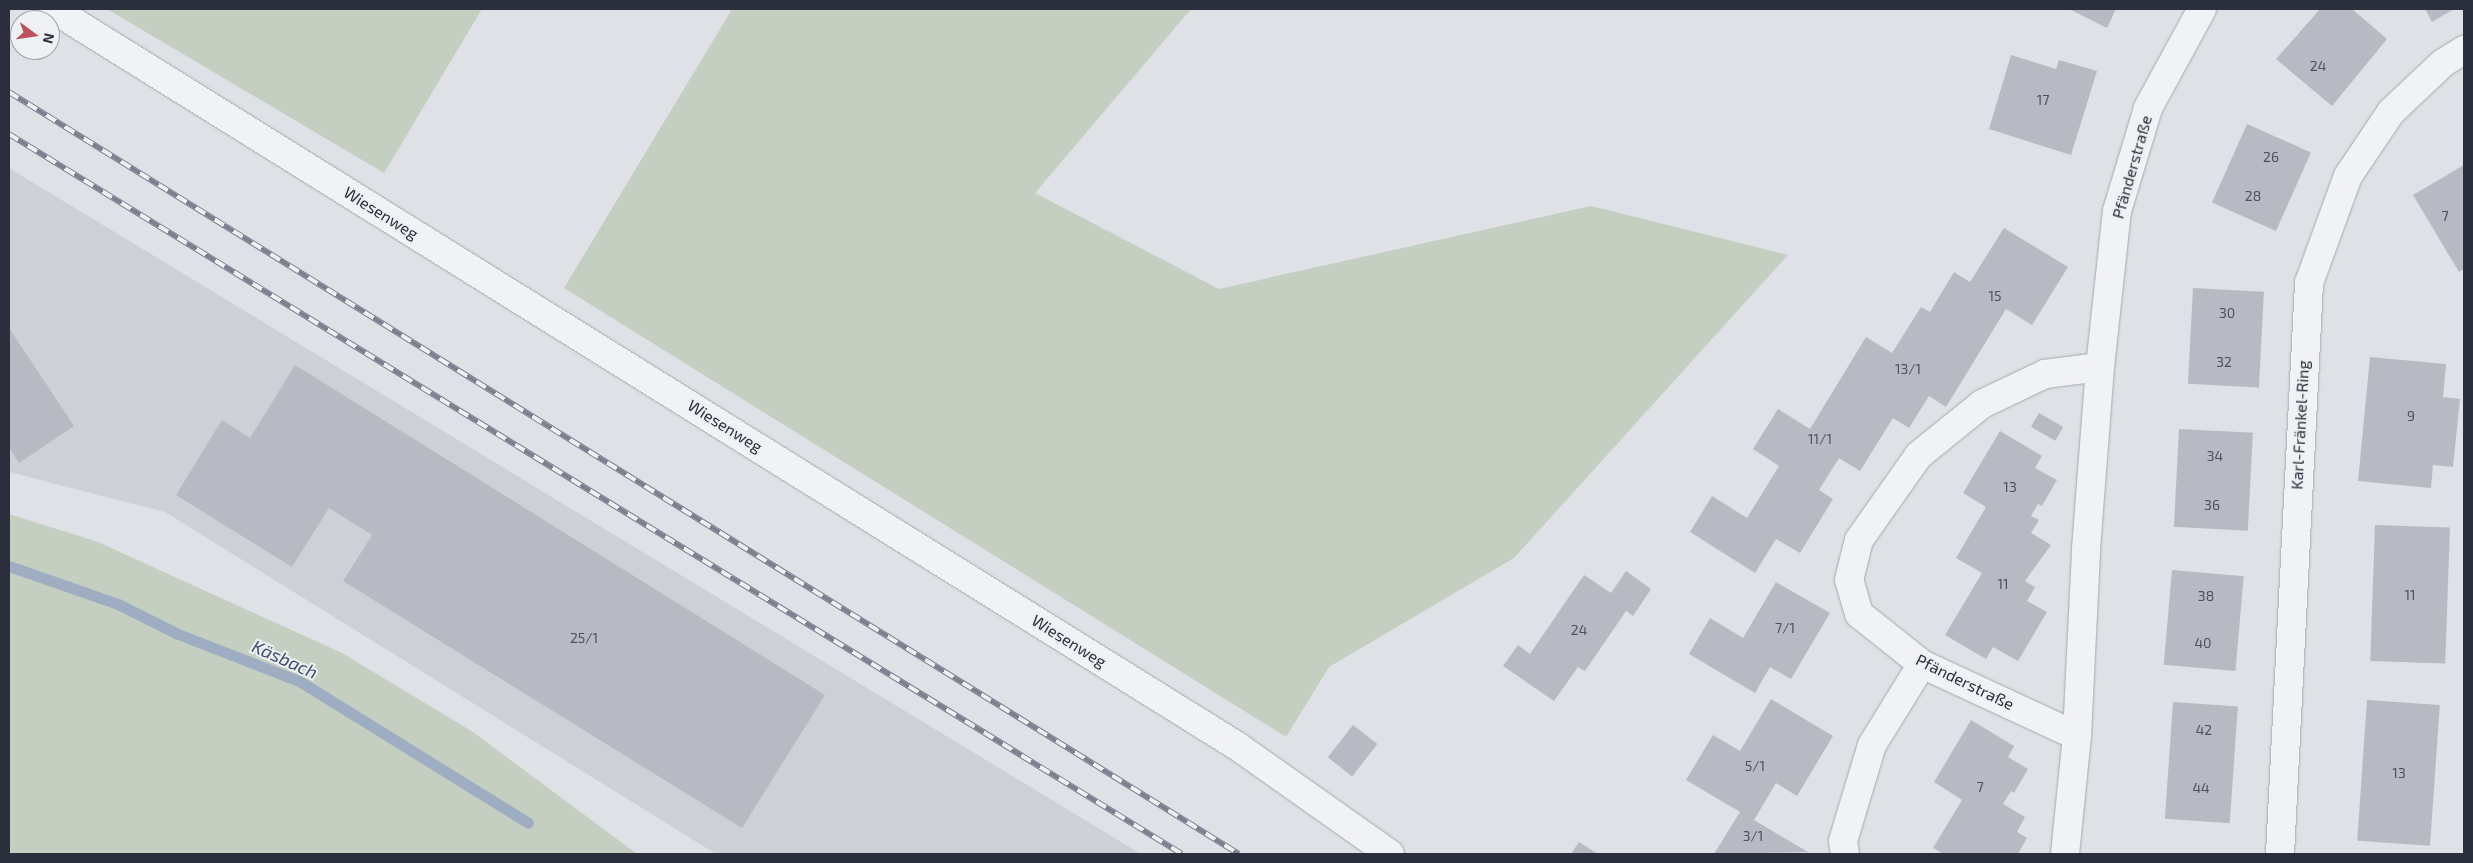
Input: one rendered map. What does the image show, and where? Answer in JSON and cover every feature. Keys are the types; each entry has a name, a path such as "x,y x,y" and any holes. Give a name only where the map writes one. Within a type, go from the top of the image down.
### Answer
{"street":[{"name":"Wiesenweg","path":"54,9 1237,746 1390,854"},
{"name":"Pfänderstraße","path":"2065,854 2077,736 2086,549 2100,367 2117,211 2148,108 2202,9"},
{"name":"Karl-Fränkel-Ring","path":"2280,854 2309,284 2348,176 2391,112 2443,63 2464,50"},
{"name":"Pfänderstraße","path":"2077,736 1922,664 1859,614 1849,580 1859,540 1919,455 1982,404 2046,374 2100,367"},
{"path":"1845,854 1844,840 1872,745 1922,664"}],"shaded area":[{"path":"9,168 1141,854 716,854 165,512 9,472"}],"green space":[{"path":"107,9 482,9 384,173"},
{"path":"732,9 1191,9 1035,193 1219,289 1591,206 1788,255 1514,558 1329,667 1286,737 564,288"},
{"path":"9,514 98,542 342,653 473,732 637,854 9,854"}],"building":[{"path":"2069,9 2116,9 2107,28"},
{"path":"2320,9 2352,9 2387,39 2332,106 2276,59"},
{"path":"2425,9 2454,9 2432,22"},
{"path":"2011,55 2056,69 2059,60 2097,71 2071,155 1989,129"},
{"path":"2247,124 2311,152 2276,231 2212,203"},
{"path":"2464,165 2464,269 2459,272 2413,195"},
{"path":"2004,228 2068,267 2032,325 2006,309 1946,407 1929,396 1909,428 1893,418 1860,471 1839,458 1819,490 1833,499 1800,553 1776,539 1755,573 1690,532 1712,496 1747,518 1779,466 1753,449 1778,409 1810,429 1866,337 1892,353 1921,307 1930,312 1954,272 1970,282"},
{"path":"2193,288 2264,292 2259,388 2188,384"},
{"path":"9,328 74,426 19,463 9,447"},
{"path":"2370,357 2446,364 2443,397 2460,399 2453,467 2433,465 2431,488 2358,481"},
{"path":"295,365 825,695 742,828 343,581 372,535 329,508 292,567 176,495 222,420 250,438"},
{"path":"2039,413 2063,427 2055,441 2031,427"},
{"path":"2179,429 2253,433 2248,531 2174,527"},
{"path":"2000,431 2042,456 2035,468 2057,480 2042,506 2038,504 2031,516 2039,520 2031,533 2051,545 2025,581 2035,587 2027,601 2047,612 2018,661 1993,647 1986,659 1945,635 1982,573 1956,558 1986,507 1963,493"},
{"path":"2375,525 2450,528 2445,664 2370,661"},
{"path":"2172,570 2244,576 2235,671 2164,665"},
{"path":"1626,571 1651,589 1633,616 1626,611 1585,671 1578,667 1554,701 1503,666 1518,645 1530,654 1584,575 1611,593"},
{"path":"1776,582 1830,613 1791,679 1770,667 1755,693 1689,654 1710,618 1743,638"},
{"path":"1771,699 1833,736 1797,796 1776,783 1754,820 1808,852 1714,854 1740,812 1686,780 1713,735 1740,751"},
{"path":"2367,700 2440,705 2430,846 2357,841"},
{"path":"2173,702 2238,707 2230,823 2165,819"},
{"path":"1971,720 2014,746 2008,757 2028,769 2014,793 2011,791 2003,804 2025,817 2017,832 2027,838 2018,854 1944,854 1933,848 1962,800 1934,782"},
{"path":"1353,725 1377,744 1352,776 1328,757"},
{"path":"1579,842 1598,854 1571,854"}],"waterway":[{"name":"Käsbach","path":"9,566 118,604 178,634 301,682 528,823"}],"railway":[{"path":"9,92 1239,854"},
{"path":"9,134 1182,854"}]}
